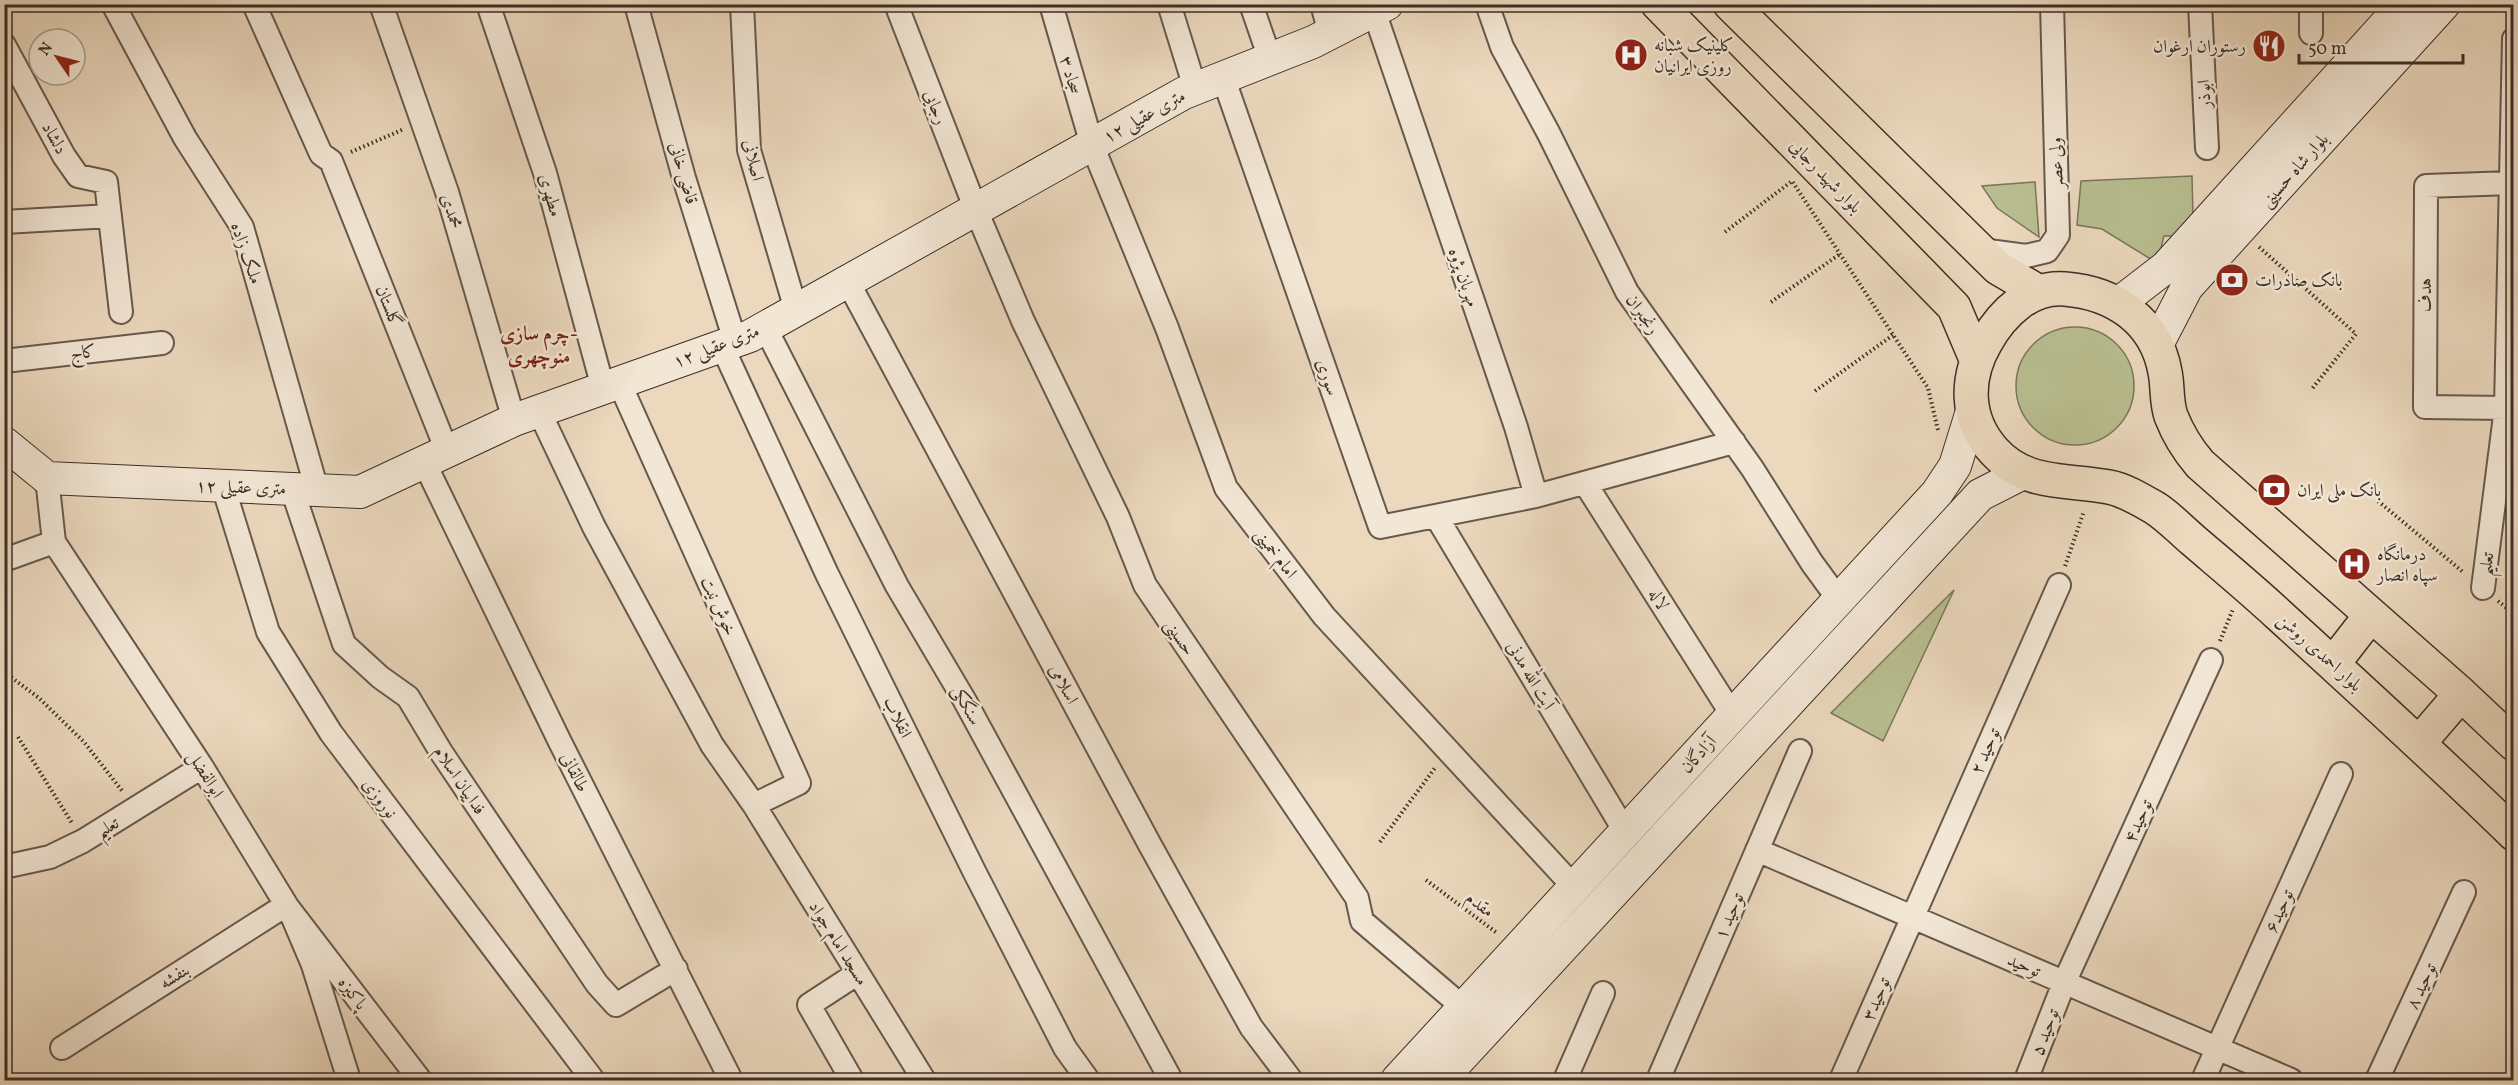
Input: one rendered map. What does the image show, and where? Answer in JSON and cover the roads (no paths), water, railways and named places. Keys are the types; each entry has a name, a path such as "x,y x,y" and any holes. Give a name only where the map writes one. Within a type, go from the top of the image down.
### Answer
{"highway":[{"name":"بلوار شهید رجایی","path":"1658,4 1954,307 1976,359"},
{"path":"1730,4 1989,259 2039,292"},
{"path":"1954,307 1971,311 1988,306 1999,291 1989,259"},
{"path":"2023,473 1995,452 1976,424 1972,411 1971,382 1976,359 1994,327 2004,316 2017,304 2039,292 2062,289 2091,292 2118,304 2141,321 2157,345 2166,373 2170,414 2183,440 2200,464 2461,694 2514,744"},
{"name":"بلوار احمدی روشن","path":"2023,473 2039,479 2102,486 2157,509 2245,584 2419,742 2514,834"},
{"path":"2333,664 2371,615"},
{"path":"2419,742 2461,694"}],"street":[{"name":"ملک زاده","path":"114,4 185,138 242,227 304,489"},
{"name":"گلستان","path":"254,4 321,154 331,161 436,457"},
{"name":"محمدی","path":"381,4 526,415 594,527 712,745 754,805"},
{"name":"مطهری","path":"488,4 545,173 611,385"},
{"name":"قاضی خانی","path":"636,4 728,343"},
{"name":"اصلانی","path":"742,4 749,150 796,310"},
{"name":"رجایی","path":"896,4 976,210"},
{"name":"سجاد ۳","path":"1051,4 1092,145"},
{"path":"1168,4 1209,83"},
{"path":"1251,4 1270,59"},
{"name":"رنجبران","path":"1486,4 1502,47 1549,134 1627,291 1734,442 1812,563 1839,600"},
{"name":"ولی عصر","path":"1989,259 2026,256 2047,251 2058,235 2052,4"},
{"name":"ابوذر","path":"2200,4 2207,148"},
{"path":"2311,4 2311,33"},
{"name":"بلوار شاه حسینی","path":"2118,304 2166,267 2404,4"},
{"name":"بلوار شاه حسینی","path":"2157,345 2187,287 2444,4"},
{"name":"۱۲ متری عقیلی","path":"47,478 360,492 526,415 728,343 765,327 1092,145 1209,83 1270,59 1326,19 1381,8"},
{"name":"مهربان پژوه","path":"1381,8 1516,427 1536,496"},
{"name":"تعلیم","path":"2483,588 2509,434 2506,408 2514,39"},
{"name":"دلشاد","path":"4,45 64,156 78,176 106,182 121,312"},
{"name":"سوری","path":"1209,83 1380,527 1536,496"},
{"name":"امام خمینی","path":"1092,145 1167,328 1226,488 1324,616 1575,888"},
{"name":"هدف","path":"2506,408 2425,407 2426,186 2511,183"},
{"name":"حسینی","path":"976,210 1023,321 1118,518 1144,585 1357,898 1362,921 1465,1009"},
{"path":"4,222 110,216"},
{"name":"اسلامی","path":"848,282 1144,835 1251,1027 1291,1080"},
{"name":"سنگکی","path":"765,327 897,586 965,701 1171,1080"},
{"name":"کاج","path":"4,361 162,343"},
{"name":"انقلاب","path":"728,343 827,574 975,873 1065,1048 1088,1080"},
{"name":"خوش نیت","path":"611,385 799,783 754,805"},
{"name":"آزادگان","path":"1446,1059 1465,1009 1937,493 1955,466 1972,411"},
{"path":"1536,496 1734,442"},
{"path":"4,444 47,478"},
{"name":"طالقانی","path":"436,457 560,742 731,1080"},
{"name":"آزادگان","path":"1397,1080 1446,1059 1980,495 2023,473"},
{"name":"ابوالفضل","path":"47,478 54,542 202,767 286,904 313,965 349,1080"},
{"name":"لاله","path":"1585,483 1733,716"},
{"name":"نوروزی","path":"223,486 268,632 331,733 593,1080"},
{"name":"فداییان اسلام","path":"304,489 344,644 380,677 408,696 441,752 597,984 616,1005 676,969"},
{"name":"آیت الله مدنی","path":"1436,516 1626,833"},
{"path":"4,560 54,542"},
{"name":"توحید ۲","path":"1912,917 2059,585"},
{"name":"توحید۴","path":"2064,983 2211,660"},
{"name":"توحید ۱","path":"1658,1080 1800,752"},
{"name":"تعلیم","path":"4,867 50,857 83,841 202,767"},
{"name":"توحید۶","path":"2203,1080 2342,774"},
{"name":"مسجد امام جواد","path":"754,805 924,1080"},
{"name":"توحید","path":"1757,850 2290,1080"},
{"name":"توحید ۸","path":"2378,1080 2464,892"},
{"name":"بنفشه","path":"62,1048 286,904"},
{"name":"پاکیزه","path":"286,904 420,1080"},
{"name":"توحید۳","path":"1841,1080 1912,917"},
{"path":"852,1080 809,1005 858,973"},
{"name":"توحید ۵","path":"2026,1080 2064,983"},
{"path":"1565,1080 1603,993"}],"place":[{"name":"رستوران ارغوان","path":"2269,46"},
{"name":"کلینیک شبانه روزی ایرانیان","path":"1631,55"},
{"name":"بانک صادرات","path":"2232,280"},
{"name":"بانک ملی ایران","path":"2274,490"},
{"name":"درمانگاه سپاه انصار","path":"2354,564"}],"district":[{"name":"چرم سازی- منوچهری","path":"539,344"}]}
